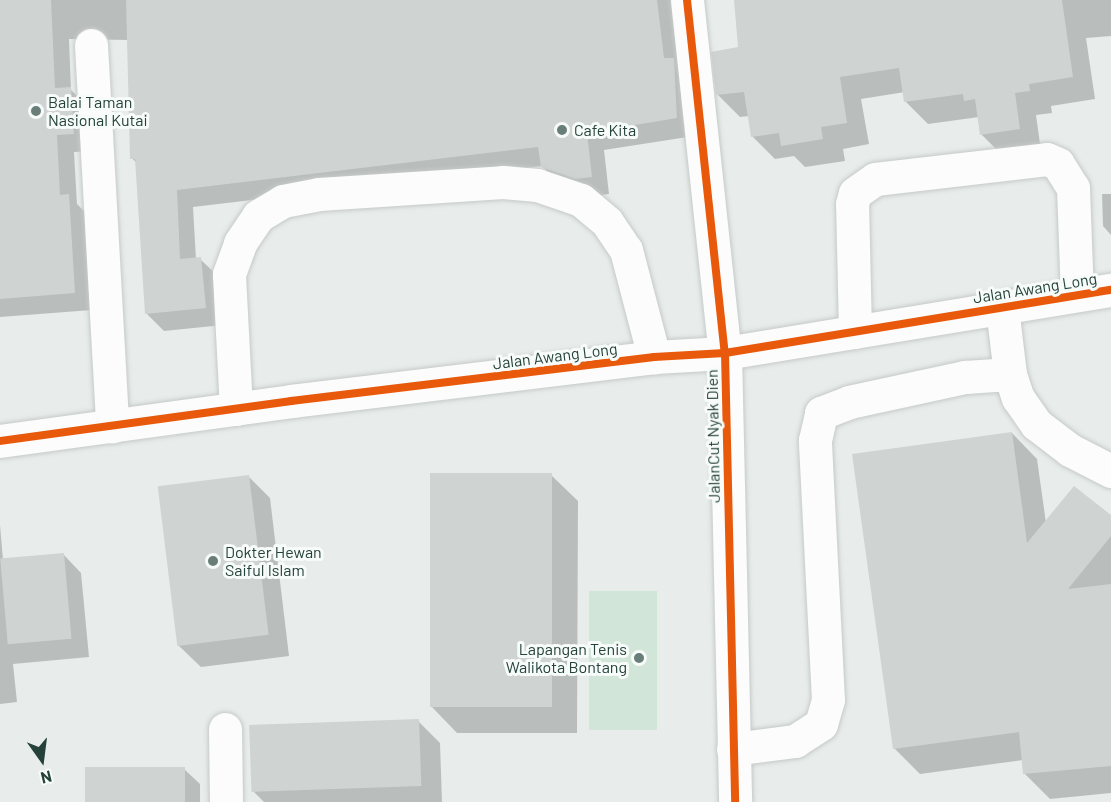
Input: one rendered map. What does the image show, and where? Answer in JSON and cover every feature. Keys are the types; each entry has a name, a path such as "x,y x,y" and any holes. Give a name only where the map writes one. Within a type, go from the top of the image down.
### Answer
{"street":[{"name":"JalanCut Nyak Dien","path":"687,0 725,353 735,802"},
{"path":"91,45 112,426"},
{"path":"855,332 852,204 855,193 875,179 1047,159 1058,165 1073,188 1077,295"},
{"path":"236,409 229,274 240,243 258,216 274,206 319,194 503,182 537,184 581,200 607,222 626,250 654,357"},
{"name":"Jalan Awang Long","path":"0,441 654,357 725,353 1111,290"},
{"path":"1002,308 1010,374 1018,398 1036,424 1070,450 1111,471"},
{"path":"733,749 795,741 821,724 828,700 815,440 821,413 849,402 965,377 1010,374"},
{"path":"225,729 226,802"}],"green space":[{"path":"589,591 657,591 657,730 589,730"}],"building":[{"path":"0,0 51,0 55,88 71,87 74,134 57,135 60,195 69,194 75,293 0,299"},
{"path":"126,0 657,0 664,58 674,58 677,118 587,133 592,177 576,179 541,167 538,147 177,190 180,259 201,257 206,308 145,314 135,159 130,159"},
{"path":"734,0 1062,0 1073,77 1029,84 1030,91 1015,93 1020,129 980,135 975,99 964,101 963,94 904,102 899,68 840,77 847,123 821,127 823,139 781,146 779,133 751,137 744,92 716,95 711,52 738,47"},
{"path":"1012,432 1027,543 1074,486 1111,515 1111,536 1068,589 1111,584 1111,766 1023,774 1019,732 893,749 852,454"},
{"path":"430,473 552,473 552,707 430,707"},
{"name":"Dokter Hewan Saiful Islam","path":"249,475 269,635 177,646 158,486"},
{"path":"64,553 71,639 8,644 0,559"},
{"path":"419,719 421,786 251,792 249,725"},
{"path":"85,767 185,767 185,802 85,802"}],"cycle path":[{"path":"687,0 725,353 735,802"},
{"path":"0,441 291,401 654,357 725,353 1111,290"}],"place":[{"name":"Balai Taman Nasional Kutai","path":"36,111"},
{"name":"Cafe Kita","path":"562,130"},
{"name":"Dokter Hewan Saiful Islam","path":"213,561"},
{"name":"Lapangan Tenis Walikota Bontang","path":"639,658"}]}
